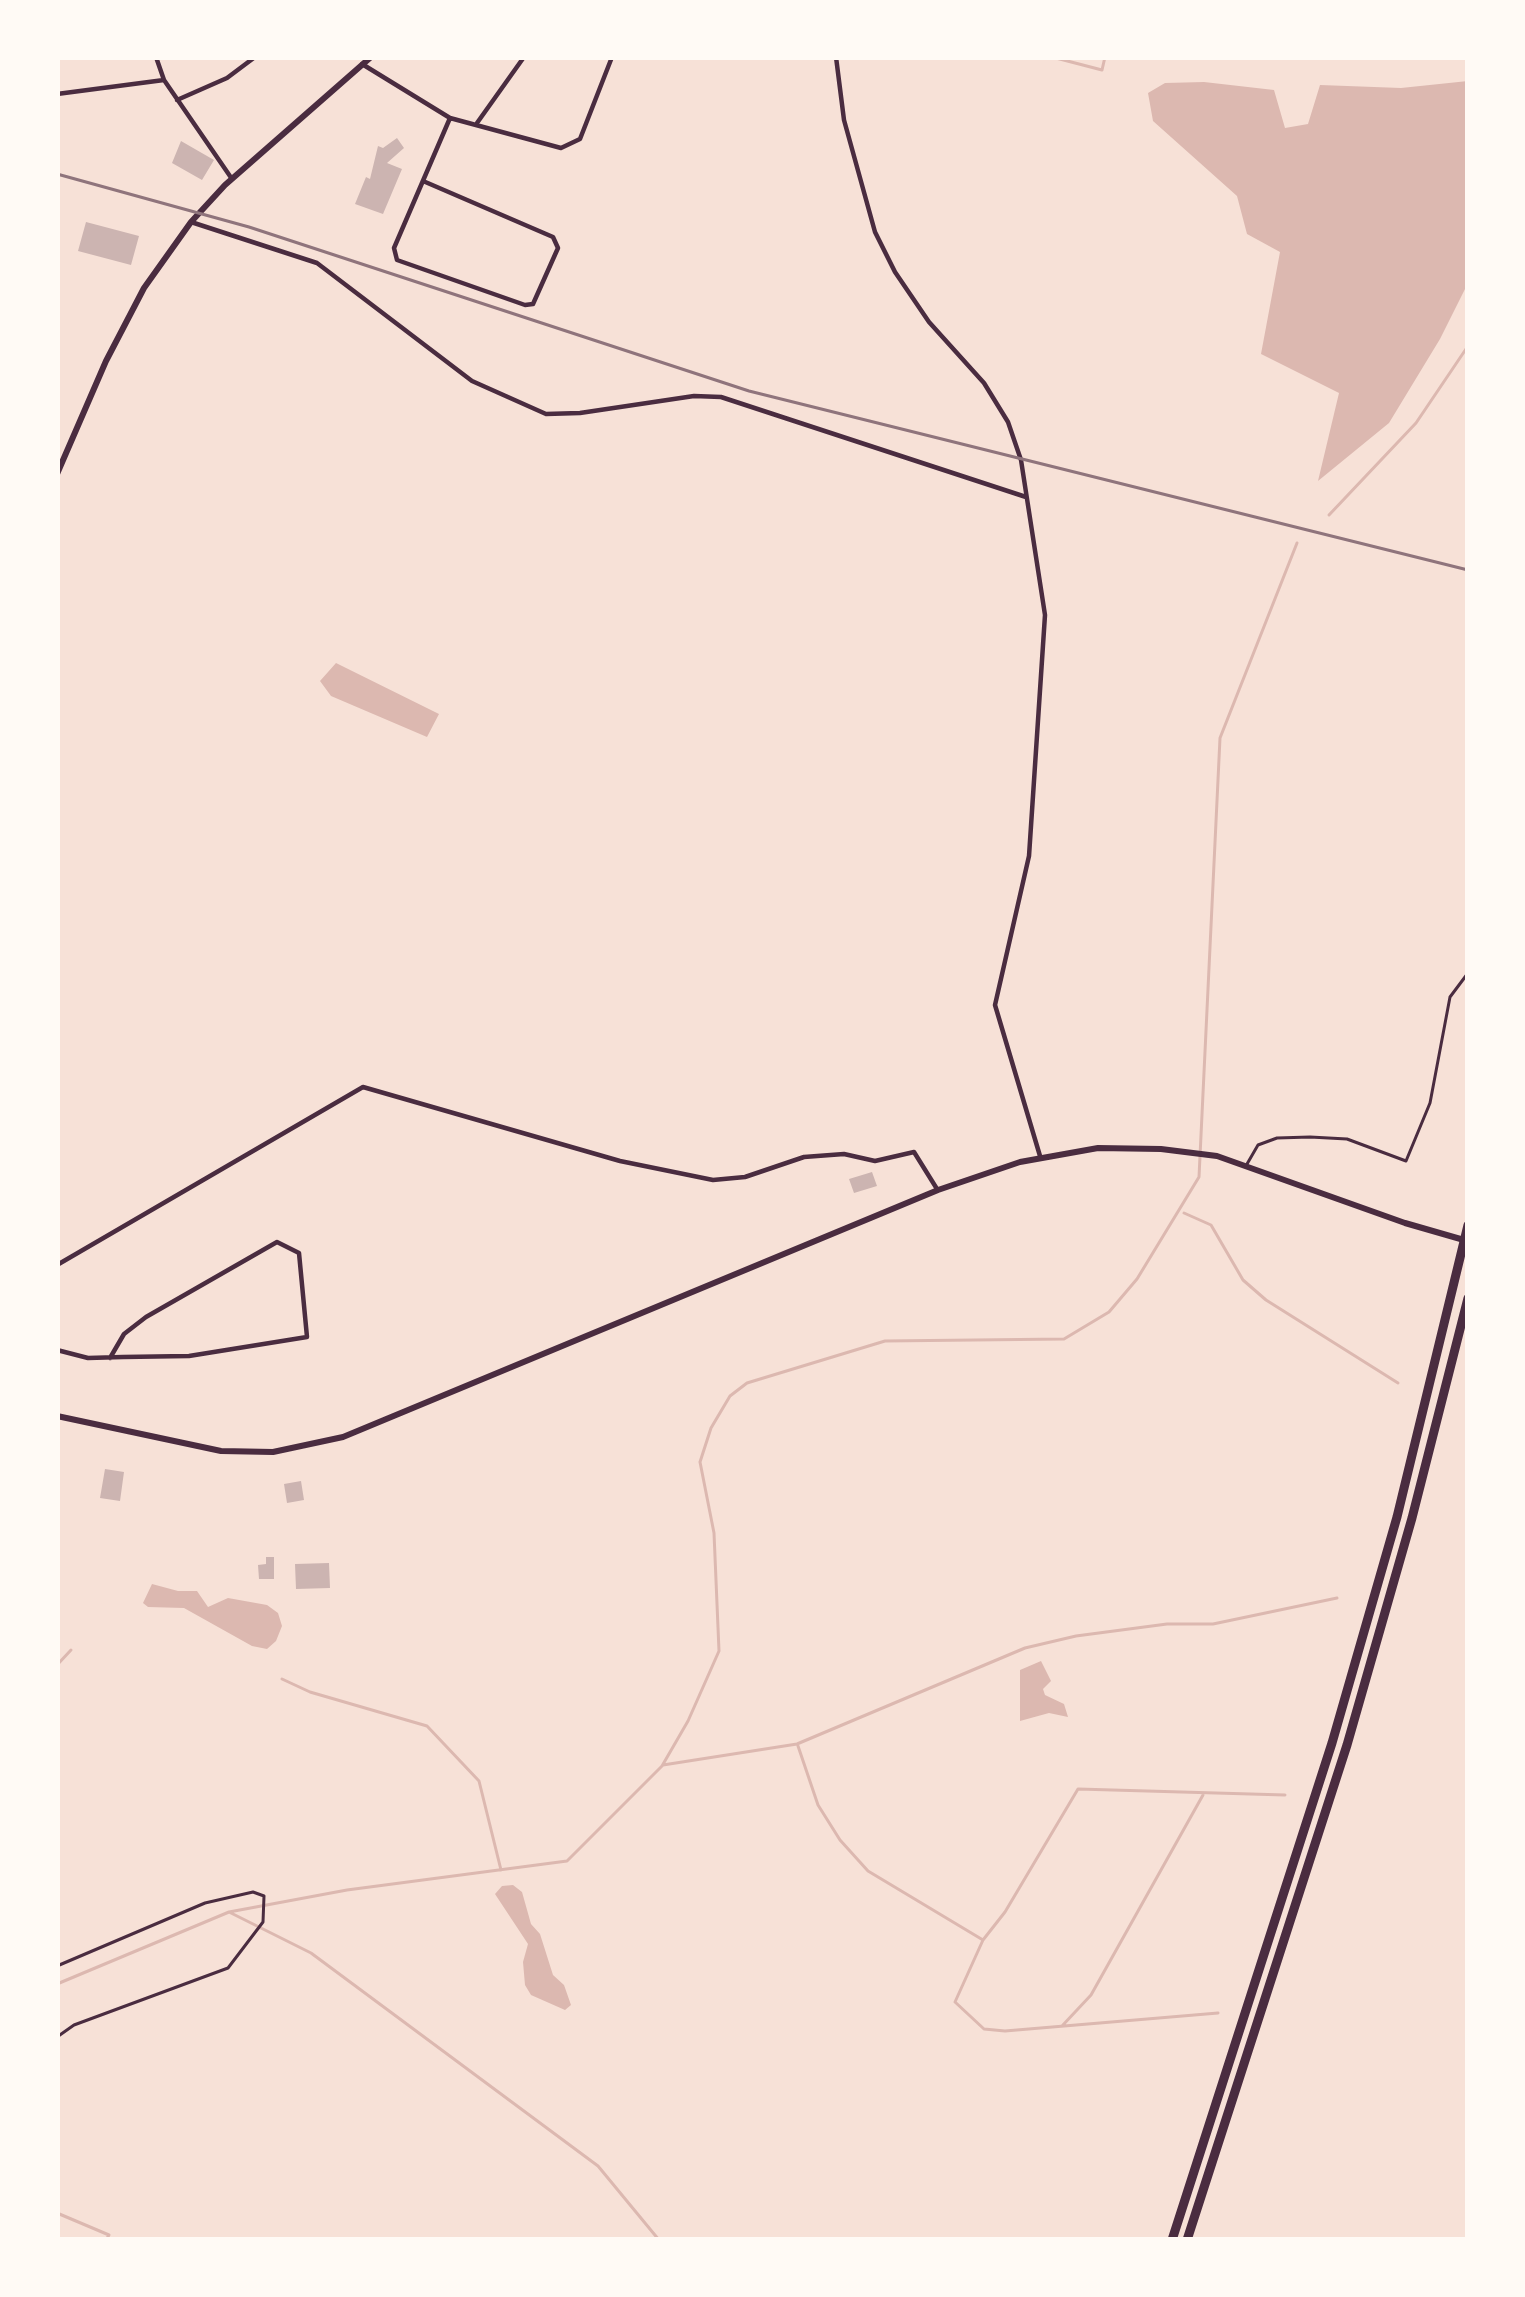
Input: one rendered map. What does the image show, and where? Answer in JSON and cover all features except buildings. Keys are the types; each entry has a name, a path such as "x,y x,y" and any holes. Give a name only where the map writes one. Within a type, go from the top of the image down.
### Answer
{"highway":[{"path":"1172,2240 1339,1720 1397,1516 1468,1225"},
{"path":"1187,2240 1347,1745 1468,1298"}],"main road":[{"path":"57,474 144,288 191,222 232,178 371,57"},
{"path":"57,1416 220,1451 274,1452 343,1437 938,1190 1040,1156 1098,1148 1217,1156 1468,1241"}],"street":[{"path":"156,57 164,80 232,178"},
{"path":"177,100 227,78 254,57"},
{"path":"477,123 524,57"},
{"path":"362,64 450,118 561,148 580,140 612,57"},
{"path":"836,57 844,120 875,232 904,287 984,383 1008,422 1021,460 1045,615 1029,856 995,1005 1040,1156"},
{"path":"57,94 164,80"},
{"path":"423,181 554,237 558,248 533,304 397,260 394,248 450,118"},
{"path":"191,222 317,263 472,381 547,414 694,396 721,397 1026,497"},
{"path":"57,1265 364,1087 620,1160 713,1180 746,1177 804,1157 844,1154 874,1161 914,1152 938,1190"},
{"path":"57,1351 88,1358 110,1358 189,1356 308,1337 299,1253 277,1243 146,1316 124,1334 110,1358"}],"lane":[{"path":"1246,1165 1258,1145 1277,1138 1310,1137 1347,1139 1406,1161 1430,1102 1450,997 1468,973"}],"path":[{"path":"57,1966 205,1903 253,1892 264,1896 256,1935 228,1968 74,2025 57,2037"}],"shaded area":[{"path":"1468,81 1468,283 1389,423 1318,481 1339,393 1261,354 1280,252 1247,234 1237,196 1153,121 1148,93 1165,83 1204,82 1274,90 1285,128 1308,124 1320,85 1401,88"},
{"path":"336,663 439,714 427,737 331,696 320,681"},
{"path":"152,1584 197,1591 208,1607 228,1598 267,1605 278,1613 282,1626 267,1649 252,1646 184,1608 148,1607 143,1603"},
{"path":"1041,1661 1051,1681 1043,1689 1045,1695 1064,1704 1068,1717 1049,1713 1020,1721 1020,1670"},
{"path":"513,1885 522,1892 553,1975 564,1985 571,2005 565,2010 531,1995 525,1985 523,1962 528,1944 495,1894 502,1886"}],"waterway":[{"path":"1052,57 1102,70 1105,57"},
{"path":"1329,515 1416,423 1468,346"},
{"path":"229,1912 347,1890 567,1861 662,1766 719,1651 714,1533 700,1462 711,1428 730,1396 747,1383 885,1341 1064,1339 1109,1312 1137,1279 1199,1177 1220,738 1297,543"},
{"path":"1184,1213 1211,1225 1243,1280 1266,1300 1398,1383"},
{"path":"663,1765 797,1744 1025,1648 1167,1624 1213,1624 1337,1598"},
{"path":"57,1665 71,1650"},
{"path":"282,1679 310,1692 427,1726 479,1781 501,1870"},
{"path":"798,1746 818,1805 868,1871 983,1940 955,2002 984,2029 1218,2013"},
{"path":"983,1940 1005,1912 1078,1789 1285,1795"},
{"path":"1062,2026 1091,1995 1203,1795"},
{"path":"57,1984 229,1912 311,1953 598,2166 659,2240"},
{"path":"57,2213 109,2235 106,2240"}],"railway":[{"path":"57,174 249,227 749,391 1468,570"}]}
